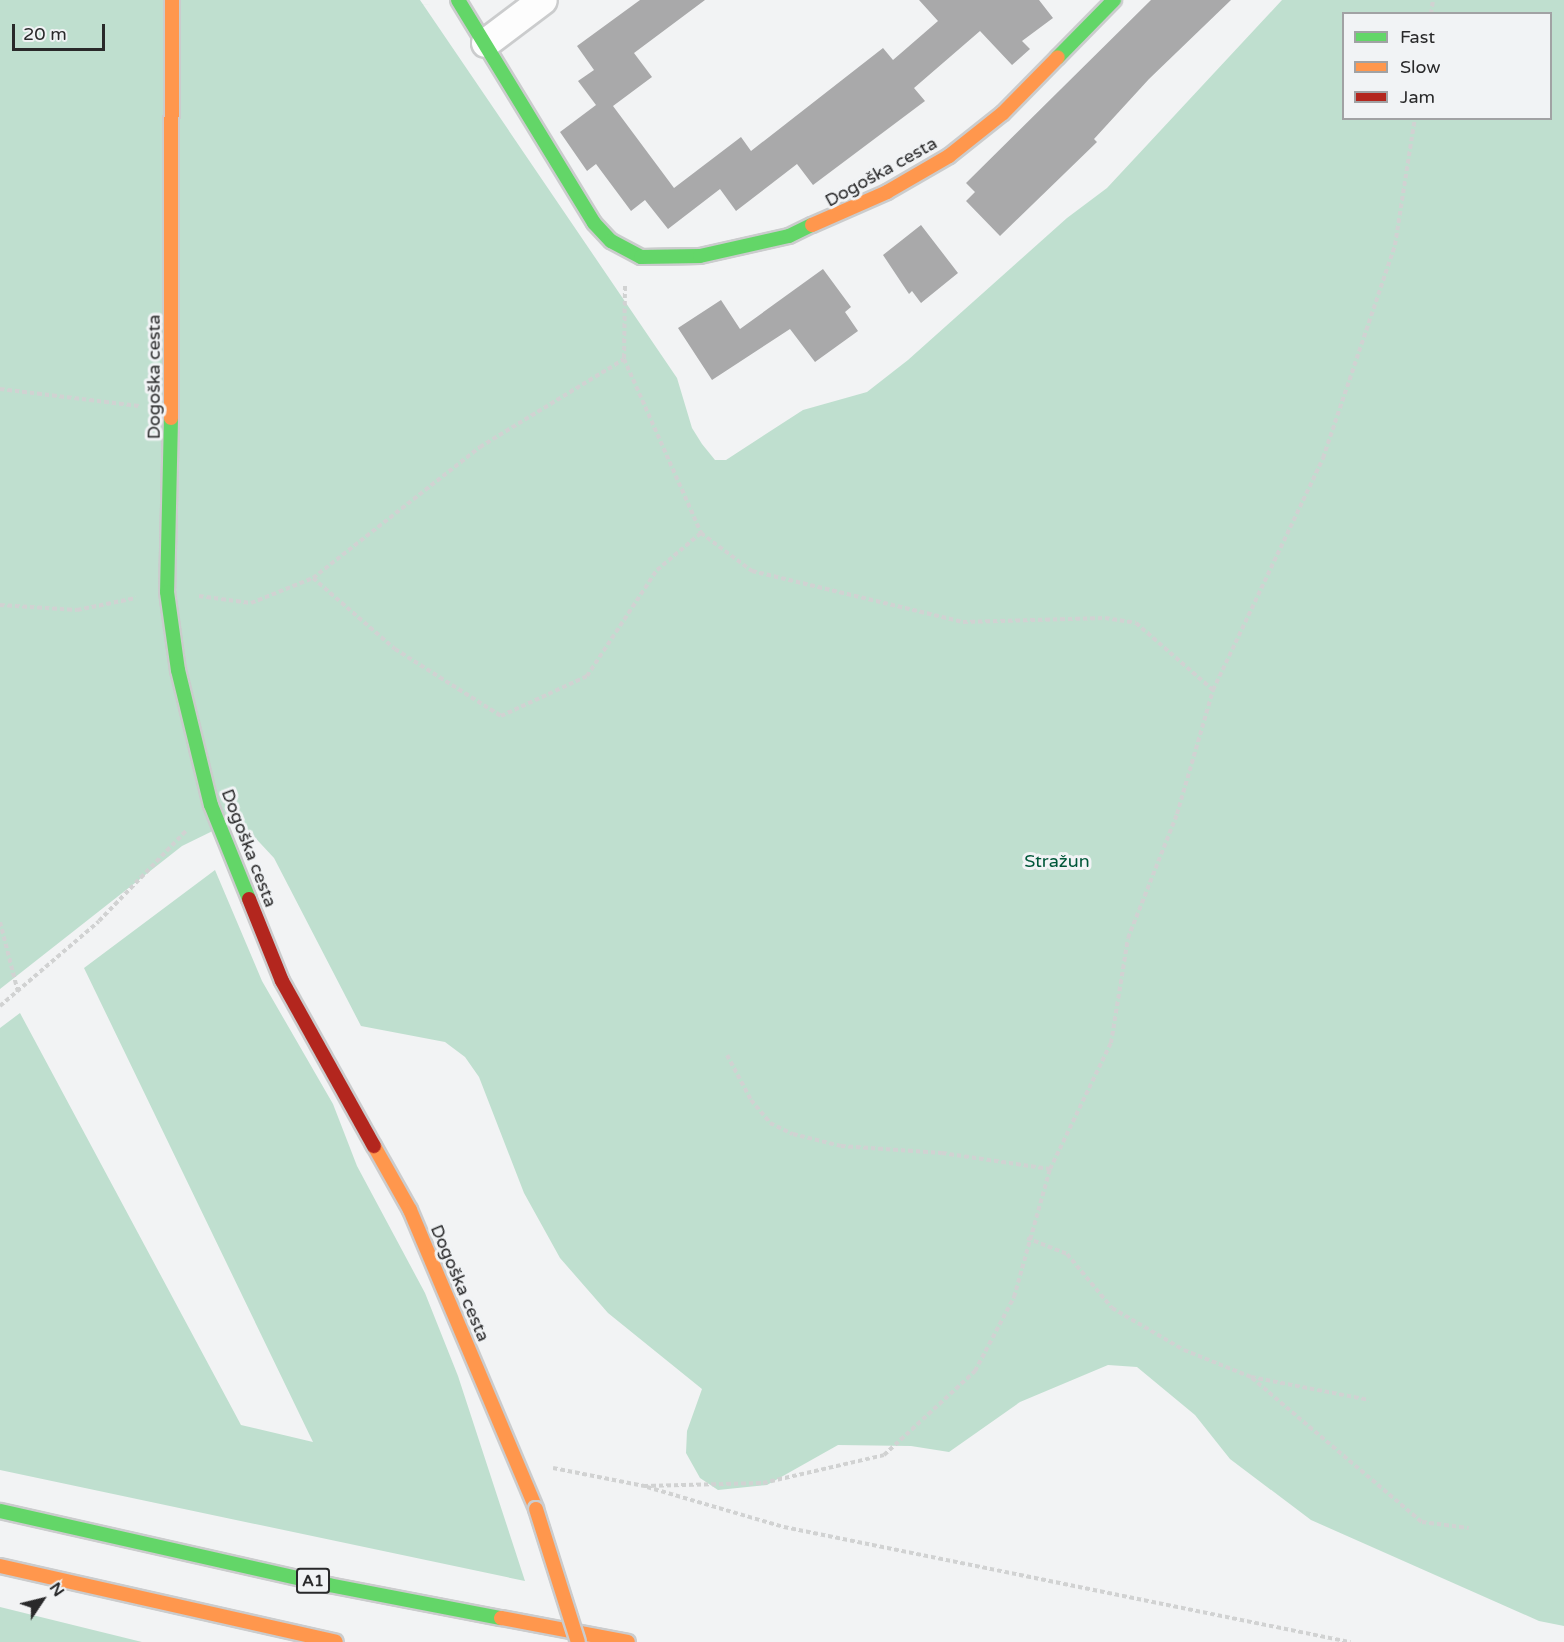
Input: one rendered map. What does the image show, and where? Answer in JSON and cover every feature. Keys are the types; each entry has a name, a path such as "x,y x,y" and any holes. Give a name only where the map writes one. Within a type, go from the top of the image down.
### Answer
{"main road":[{"name":"Dogoška cesta","path":"172,0 172,409 166,592 178,670 211,805 282,981 410,1210 520,1461 578,1642"},
{"name":"Dogoška cesta","path":"458,0 594,223 626,251 641,257 700,256 789,236 843,216 974,138 1114,0"},
{"name":"A1","path":"0,1511 329,1585 628,1642"},
{"path":"0,1566 336,1642"}],"street":[{"path":"486,43 543,0"}],"path":[{"path":"644,1486 763,1484 884,1455 975,1371 1014,1297 1027,1238 1050,1169 1111,1043 1128,938 1177,814 1213,690 1323,458 1395,245 1415,120"},
{"path":"626,251 624,359 701,533 752,571 963,622 1105,618 1136,623 1213,690"},
{"path":"0,605 77,610 166,592 251,603 313,578 480,447 624,359"},
{"path":"0,389 172,409"},
{"path":"313,578 395,649 501,716 587,676 657,570 701,533"},
{"path":"0,1006 99,921 211,805"},
{"path":"0,922 18,992"},
{"path":"727,1055 764,1115 793,1134 841,1146 942,1153 1050,1169"},
{"path":"1027,1238 1067,1254 1112,1308 1184,1350 1251,1377 1369,1400"},
{"path":"1251,1377 1422,1522 1469,1528"},
{"path":"520,1461 644,1486 784,1527 1350,1642"}],"green space":[{"name":"Stražun","path":"0,0 420,0 677,378 692,428 702,444 715,460 726,460 803,410 867,392 908,360 1067,218 1107,188 1282,0 1564,0 1564,1626 1539,1621 1311,1520 1230,1459 1195,1415 1137,1367 1108,1365 1020,1402 949,1452 911,1446 838,1445 767,1485 718,1490 700,1478 686,1453 687,1431 702,1389 608,1313 560,1258 524,1193 479,1077 465,1057 445,1042 361,1026 274,858 247,829 233,821 182,846 0,989"},
{"path":"215,870 262,981 333,1104 357,1166 425,1293 458,1376 525,1581 0,1470 0,1028 20,1013 241,1425 313,1442 84,968"},
{"path":"0,1607 142,1642 0,1642"}],"building":[{"path":"640,0 705,0 634,53 652,77 613,106 674,188 741,137 751,151 883,48 893,60 938,21 919,0 1039,0 1053,18 1022,41 1030,49 1012,65 980,31 914,88 925,101 813,185 797,164 736,211 720,189 668,229 645,200 631,211 596,164 587,171 560,132 596,105 578,81 594,70 577,46"},
{"path":"1151,0 1231,0 1149,79 1094,139 1097,142 1000,236 966,201 975,192 966,183"},
{"path":"921,225 958,273 921,303 912,291 909,294 883,255"},
{"path":"823,269 851,307 845,312 858,331 815,362 790,329 712,380 678,328 721,300 740,329"}],"traffic: fast":[{"path":"458,0 594,223 611,241 641,257 700,256 789,236 812,225"},
{"path":"1058,57 1114,0"},
{"path":"171,418 167,592 178,670 211,805 249,899"},
{"path":"0,1511 329,1585 501,1618"}],"traffic: slow":[{"path":"171,418 172,0"},
{"path":"812,225 887,192 949,156 1003,113 1058,57"},
{"path":"374,1146 410,1210 536,1509"},
{"path":"536,1509 578,1642"},
{"path":"0,1566 336,1642"},
{"path":"501,1618 628,1642"}],"traffic: jam":[{"path":"249,899 282,981 374,1146"}]}
